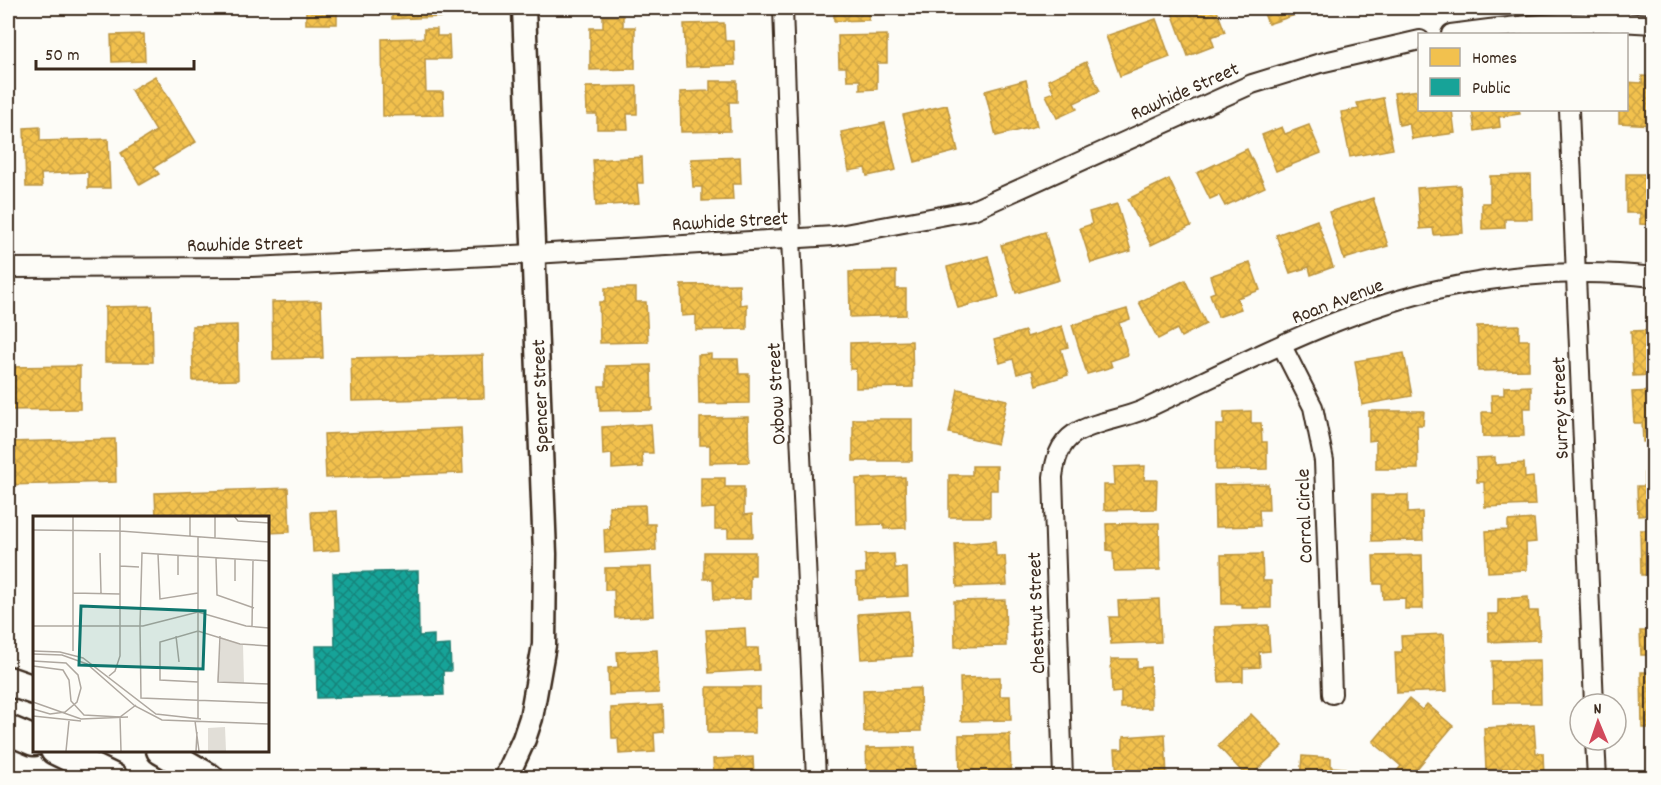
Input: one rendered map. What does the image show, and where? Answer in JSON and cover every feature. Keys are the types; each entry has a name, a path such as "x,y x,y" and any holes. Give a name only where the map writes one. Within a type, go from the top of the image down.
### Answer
{"main road":[{"path":"8,681 33,690"},
{"path":"8,730 33,741"},
{"path":"59,752 113,777"},
{"path":"165,752 209,777"}],"street":[{"name":"Spencer Street","path":"506,777 531,718 544,645 545,554 524,8"},
{"name":"Oxbow Street","path":"783,8 791,239 816,777"},
{"path":"1458,33 1565,22 1653,24"},
{"name":"Rawhide Street","path":"8,268 252,267 534,254 834,236 973,210 1252,84 1320,63 1418,40"},
{"name":"Surrey Street","path":"1569,111 1594,692"},
{"name":"Roan Avenue","path":"1061,449 1075,433 1137,412 1375,306 1446,287 1541,274 1622,273 1653,277"},
{"name":"Corral Circle","path":"1282,346 1313,407 1324,462 1332,694"},
{"name":"Chestnut Street","path":"1061,449 1055,460 1053,477 1063,777"},
{"path":"1596,752 1597,777"}],"building: Homes":[{"path":"306,8 337,8 337,24 306,24"},
{"path":"392,8 440,8 441,17 392,19"},
{"path":"834,8 869,8 869,20 834,21"},
{"path":"1216,8 1225,32 1211,37 1214,46 1188,56 1171,10"},
{"path":"1262,8 1309,8 1310,10 1268,24"},
{"path":"603,16 623,16 623,27 635,27 635,69 590,70 590,28 603,28"},
{"path":"1156,19 1170,57 1120,76 1106,36"},
{"path":"724,23 725,41 734,41 735,65 686,67 684,24"},
{"path":"424,29 437,29 437,36 449,36 450,59 425,59 426,92 443,92 444,115 383,116 382,39 424,38"},
{"path":"144,34 145,61 112,62 111,35"},
{"path":"887,35 887,63 877,63 877,89 860,90 860,80 847,80 846,67 839,67 838,36"},
{"path":"1086,62 1100,91 1074,103 1077,109 1057,118 1046,95 1054,92 1048,80"},
{"path":"155,76 196,142 154,167 159,174 140,185 121,153 156,131 131,90"},
{"path":"1642,76 1654,77 1654,125 1619,123 1619,111 1628,111 1628,82 1642,83"},
{"path":"1026,80 1037,126 996,136 985,91"},
{"path":"710,81 737,81 737,102 729,102 730,131 681,132 680,92 710,91"},
{"path":"637,86 637,114 627,114 628,129 597,129 597,114 587,114 586,87"},
{"path":"1418,90 1418,111 1452,111 1455,133 1412,139 1409,123 1399,125 1394,93"},
{"path":"1383,98 1393,149 1350,157 1341,112 1359,109 1357,103"},
{"path":"947,105 958,151 915,162 903,115"},
{"path":"1472,111 1519,111 1520,114 1499,117 1500,127 1475,131"},
{"path":"885,123 896,170 867,176 865,168 849,171 841,132"},
{"path":"1309,125 1321,153 1276,171 1262,135 1282,127 1285,134"},
{"path":"40,127 40,141 108,139 110,188 88,188 88,172 41,174 42,187 26,187 24,128"},
{"path":"1247,149 1265,187 1225,206 1219,195 1210,199 1197,173"},
{"path":"642,157 643,183 637,183 639,203 596,206 593,160"},
{"path":"740,157 741,184 732,184 733,200 702,201 702,187 693,187 691,159"},
{"path":"1626,174 1654,174 1654,225 1640,224 1640,213 1626,213"},
{"path":"1531,175 1532,219 1505,219 1505,228 1482,229 1482,203 1490,203 1490,176"},
{"path":"1169,179 1191,226 1151,245 1128,199"},
{"path":"1460,185 1463,233 1434,235 1433,228 1420,229 1417,188"},
{"path":"1373,198 1388,246 1344,259 1329,212"},
{"path":"1117,204 1131,251 1091,263 1080,228 1092,224 1089,212"},
{"path":"1317,220 1333,267 1311,275 1309,267 1290,273 1276,235"},
{"path":"1045,232 1059,280 1016,293 1001,245"},
{"path":"988,256 999,297 958,308 947,267"},
{"path":"1250,262 1260,290 1237,298 1241,309 1218,317 1210,294 1215,292 1210,276"},
{"path":"896,271 896,289 906,289 906,315 850,317 849,272"},
{"path":"1185,280 1206,324 1181,337 1177,329 1158,339 1139,302"},
{"path":"739,284 740,305 747,304 747,329 696,330 696,315 682,316 681,285"},
{"path":"605,288 636,288 636,302 646,302 648,342 600,343 599,302 605,302"},
{"path":"321,301 323,358 273,359 272,302"},
{"path":"152,306 153,362 105,362 105,307"},
{"path":"1127,309 1130,319 1119,323 1128,355 1110,361 1112,367 1087,374 1072,325"},
{"path":"237,325 238,380 193,381 192,326"},
{"path":"1519,325 1519,340 1529,340 1529,370 1478,371 1477,326"},
{"path":"1062,326 1068,347 1061,349 1068,375 1036,385 1032,370 1017,374 1013,359 1000,363 994,340 1025,331 1027,337"},
{"path":"1654,330 1654,375 1633,376 1631,331"},
{"path":"912,341 913,387 856,388 856,369 850,369 850,343"},
{"path":"1404,353 1412,396 1362,405 1355,361"},
{"path":"711,354 711,359 738,359 739,374 749,374 749,403 699,404 698,355"},
{"path":"483,355 484,398 352,401 351,358"},
{"path":"651,365 652,410 600,411 599,386 606,386 606,366"},
{"path":"80,366 80,409 8,410 8,367"},
{"path":"1531,386 1531,408 1523,408 1524,436 1483,437 1482,412 1492,412 1491,395 1504,395 1504,387"},
{"path":"958,389 1007,400 997,444 949,433"},
{"path":"1654,391 1654,441 1643,442 1642,423 1634,423 1632,392"},
{"path":"1251,411 1251,423 1261,423 1262,442 1267,442 1267,469 1216,470 1216,425 1224,425 1224,412"},
{"path":"1369,411 1424,411 1423,425 1417,425 1418,469 1376,469 1376,440 1369,441"},
{"path":"748,417 749,462 710,463 710,445 700,445 700,418"},
{"path":"853,419 912,419 912,461 853,461"},
{"path":"651,424 653,453 642,453 643,467 612,469 612,454 603,455 602,427"},
{"path":"461,428 463,473 326,478 324,434"},
{"path":"115,439 116,482 8,485 8,442"},
{"path":"1495,457 1495,465 1524,463 1525,478 1533,477 1535,505 1485,507 1484,482 1477,482 1476,458"},
{"path":"972,466 997,466 997,490 990,490 990,517 949,517 949,475 972,475"},
{"path":"1145,466 1144,480 1157,480 1156,509 1104,510 1104,485 1115,485 1114,467"},
{"path":"1644,473 1654,473 1654,515 1638,516 1637,486 1644,486"},
{"path":"905,477 906,528 884,529 884,524 857,525 856,479"},
{"path":"701,478 725,478 725,487 744,487 744,515 752,514 753,537 728,537 728,529 715,529 715,508 701,509"},
{"path":"1268,484 1269,510 1259,510 1260,526 1215,527 1214,485"},
{"path":"288,488 290,532 268,533 268,516 156,516 155,493"},
{"path":"1372,495 1408,495 1408,513 1422,512 1423,540 1372,541"},
{"path":"645,505 646,524 655,524 656,550 605,553 604,529 610,529 609,506"},
{"path":"337,511 339,550 313,552 311,512"},
{"path":"1534,519 1536,542 1526,543 1527,570 1488,572 1486,531 1508,530 1508,521"},
{"path":"1159,523 1160,570 1114,571 1113,551 1107,550 1106,524"},
{"path":"1640,530 1654,530 1654,575 1641,575"},
{"path":"995,541 996,556 1005,556 1007,585 957,587 955,544"},
{"path":"704,552 755,552 755,576 750,576 750,599 714,600 713,579 704,579"},
{"path":"894,554 895,568 907,568 908,596 858,599 856,574 866,573 865,555"},
{"path":"1262,554 1263,581 1271,581 1271,608 1242,608 1242,604 1222,604 1221,555"},
{"path":"1422,555 1423,609 1405,609 1405,598 1383,599 1382,584 1374,584 1373,556"},
{"path":"651,567 653,616 615,618 614,590 605,590 605,568"},
{"path":"1528,597 1529,611 1538,611 1540,640 1489,642 1488,614 1498,614 1498,599"},
{"path":"1159,599 1161,642 1111,644 1109,617 1119,617 1118,601"},
{"path":"1005,600 1006,646 955,647 954,601"},
{"path":"909,611 912,656 861,659 858,614"},
{"path":"1648,612 1654,612 1654,655 1641,655 1640,631 1649,631"},
{"path":"1268,625 1270,651 1259,652 1260,667 1243,668 1243,681 1219,682 1215,627"},
{"path":"745,628 746,648 758,648 759,670 709,673 706,630"},
{"path":"1444,634 1447,691 1397,693 1395,652 1402,652 1401,636"},
{"path":"657,650 659,693 609,695 608,668 618,667 617,652"},
{"path":"1111,659 1137,659 1137,668 1150,667 1151,708 1121,708 1121,692 1112,693"},
{"path":"1540,660 1541,703 1493,703 1492,661"},
{"path":"1641,672 1654,672 1654,728 1642,728"},
{"path":"1000,677 1000,696 1010,696 1011,720 961,721 960,678"},
{"path":"707,687 760,687 760,708 755,708 755,733 708,733"},
{"path":"920,688 921,731 864,732 863,690"},
{"path":"1409,699 1422,710 1427,704 1453,726 1409,778 1394,778 1393,776 1401,766 1373,742"},
{"path":"662,705 663,732 654,733 655,752 619,754 618,738 612,738 611,708"},
{"path":"1251,714 1283,746 1248,778 1218,746"},
{"path":"1534,725 1536,753 1543,753 1544,778 1518,778 1517,767 1486,770 1484,728"},
{"path":"1010,734 1011,778 960,778 959,735"},
{"path":"1165,734 1167,778 1117,778 1115,749 1123,749 1123,737"},
{"path":"915,747 915,778 867,778 866,748"},
{"path":"1649,748 1654,748 1654,778 1649,778"},
{"path":"1302,756 1331,758 1331,767 1345,768 1344,778 1300,778"},
{"path":"753,757 754,778 714,778 713,759"}],"building: Public":[{"path":"418,571 419,636 434,635 434,646 450,645 451,671 443,671 444,695 317,698 316,646 335,646 333,573"}]}
